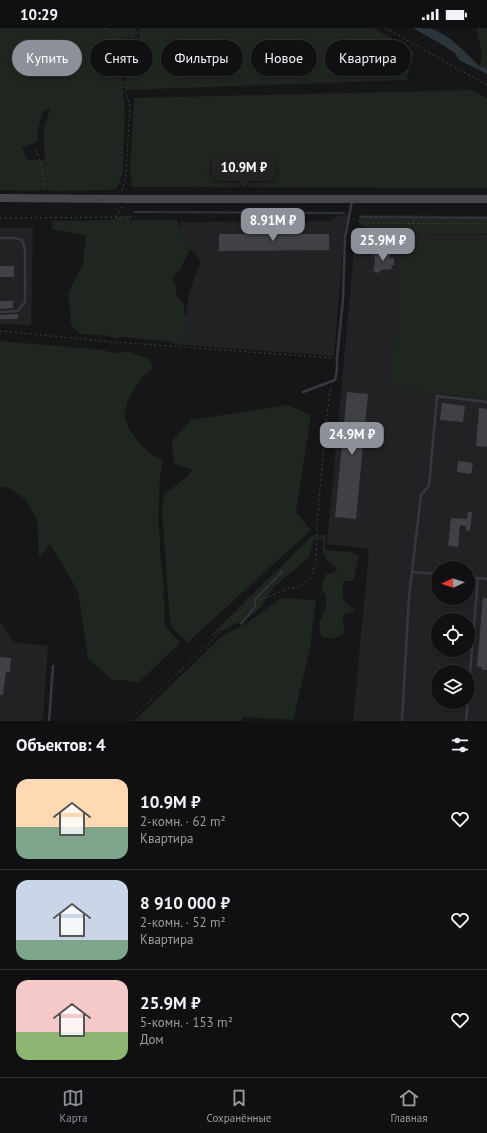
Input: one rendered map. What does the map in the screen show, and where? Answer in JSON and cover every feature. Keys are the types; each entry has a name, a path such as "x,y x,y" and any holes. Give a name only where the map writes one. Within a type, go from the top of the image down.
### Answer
{"main road":[{"path":"0,198 487,199"}],"lane":[{"path":"303,392 335,380 343,299 345,238 353,198"},
{"path":"0,238 15,238 22,240 25,249 25,302 18,312 0,312"},
{"path":"402,721 409,597 421,495 428,486 437,396 487,402"},
{"path":"412,572 431,573"},
{"path":"475,578 487,579"},
{"path":"471,665 478,578"},
{"path":"49,721 54,666"},
{"path":"466,721 467,709"}],"path":[{"path":"105,28 120,40"},
{"path":"135,40 138,28"},
{"path":"386,28 487,85"},
{"path":"116,217 122,205 121,199 126,175 130,104 123,83 124,76"},
{"path":"36,149 44,183 44,198"},
{"path":"411,215 416,223"},
{"path":"0,218 136,217"},
{"path":"349,217 368,223 487,224"},
{"path":"0,332 114,342 337,358"},
{"path":"130,721 253,600 264,599 289,588 298,588 311,577 316,562 317,522 330,391 335,380"}],"shaded area":[{"path":"0,28 136,28 135,38 118,40 90,40 90,76 122,76 125,113 123,171 118,187 112,190 49,191 44,188 40,191 0,190","holes":["46,109 50,110 44,127 45,160 27,160 22,147 37,142 39,125"]},
{"path":"140,28 373,28 395,40 325,40 325,76 408,76 407,80 125,90 125,76 153,76 153,40 138,40"},
{"path":"413,28 432,29 439,32 457,45 479,66 485,68 487,70 487,74 459,60 456,54"},
{"path":"477,28 487,28 487,70 479,66 482,52 478,39"},
{"path":"411,50 414,52 411,60"},
{"path":"471,90 487,98 487,188 132,187 130,171 134,98"},
{"path":"338,215 348,215 345,227 334,356 173,344 178,318 186,317 189,293 201,260 180,239 180,222 329,221"},
{"path":"360,215 487,216 487,234 401,234 397,229 366,228 360,223"},
{"path":"130,216 129,220 177,220 181,235 190,248 180,270 172,277 176,288 176,295 184,305 186,332 182,343 80,334 71,325 68,293 83,264 86,236 52,229 53,221 112,220"},
{"path":"0,228 33,228 31,325 0,324"},
{"path":"356,229 397,230 398,234 487,235 487,721 353,721 369,549 327,544"},
{"path":"412,241 487,241 487,398 390,388 402,246"},
{"path":"0,341 103,350 113,353 129,352 148,358 152,364 153,369 141,378 128,400 124,416 130,431 140,444 154,456 163,461 160,476 158,523 164,585 164,619 166,627 176,639 181,642 138,683 124,680 113,680 88,659 78,591 50,544 39,558 37,520 26,500 10,488 0,486"},
{"path":"287,405 311,415 296,512 311,530 187,643 171,626 162,508 164,494 183,480 193,470 174,464 172,441 191,420"},
{"path":"313,535 326,535 325,550 351,552 359,557 353,581 344,581 343,584 342,593 345,602 356,610 345,614 342,621 344,633 333,639 321,636 319,622 326,609 326,596 321,588 326,574 334,573 337,568 325,557 323,550 323,539 314,539 309,557 273,588 260,608 241,624 237,623 209,637"},
{"path":"281,598 316,600 310,648 293,720 243,717 241,721 134,721 222,636 244,625"},
{"path":"0,622 14,642 48,646 43,721 0,721"}],"building":[{"path":"219,234 329,234 329,250 219,251"},
{"path":"390,253 390,259 394,258 394,265 391,265 392,269 381,270 379,273 373,271 375,263 374,255"},
{"path":"0,266 14,266 14,277 0,277"},
{"path":"0,301 13,301 13,308 0,309"},
{"path":"18,314 18,319 0,319 0,315"},
{"path":"347,392 368,394 356,519 335,517"},
{"path":"442,403 465,406 463,422 440,420"},
{"path":"479,408 487,409 487,447 476,446"},
{"path":"458,461 473,463 471,474 457,472"},
{"path":"468,512 472,512 470,531 466,530 466,526 460,525 458,547 448,546 451,518 467,519"},
{"path":"483,598 487,598 487,670 482,670 482,667 477,667"},
{"path":"0,657 11,658 10,672 6,672 3,695 0,695"}],"waterway":[{"path":"135,212 344,213"},
{"path":"360,217 487,218"},
{"path":"241,624 255,607 255,599 282,572"}]}
